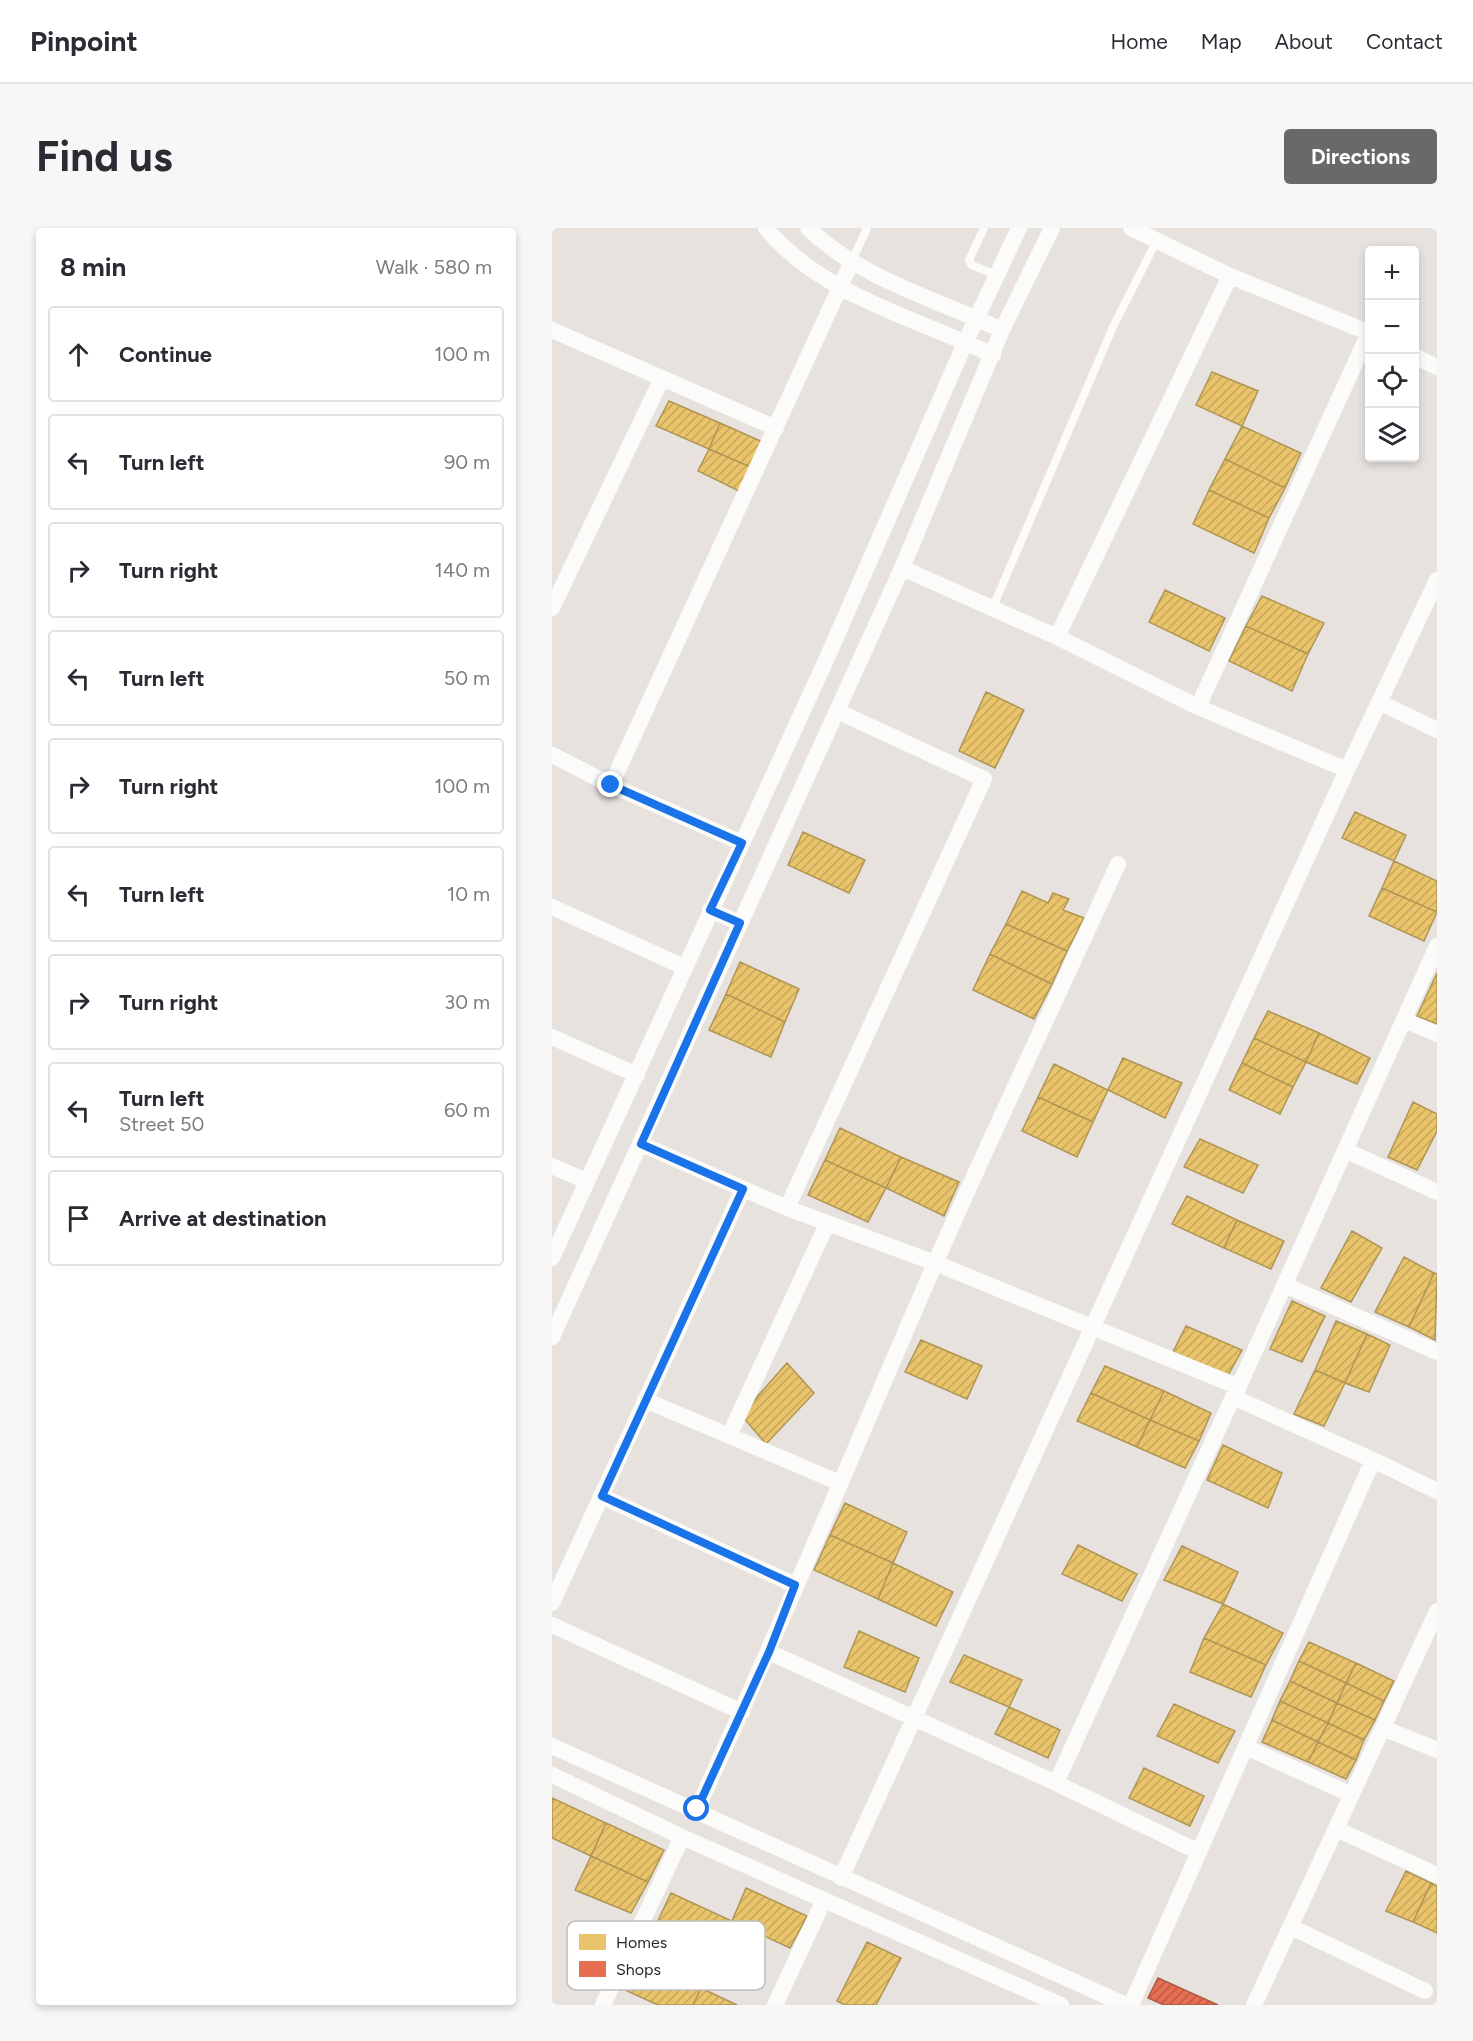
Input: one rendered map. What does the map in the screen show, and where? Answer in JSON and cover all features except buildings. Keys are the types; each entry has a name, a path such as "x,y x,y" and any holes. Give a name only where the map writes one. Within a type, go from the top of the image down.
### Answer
{"street":[{"path":"766,228 780,246 808,270 840,288 966,341 993,355"},
{"path":"808,228 824,244 852,261 1002,330"},
{"path":"552,1258 710,910 828,658 966,341 1019,228"},
{"path":"552,1337 902,568 1002,330 1052,228"},
{"path":"1131,228 1230,276 1365,331"},
{"path":"611,785 852,261"},
{"path":"1057,637 1230,276"},
{"path":"552,330 776,428"},
{"path":"1198,707 1365,342"},
{"path":"1419,358 1437,367"},
{"path":"552,608 662,378"},
{"path":"902,568 1057,637 1198,707 1347,770"},
{"path":"841,1878 1091,1326 1437,580"},
{"path":"1379,702 1437,730"},
{"path":"787,1208 984,778 837,711"},
{"path":"552,755 611,785 742,843"},
{"path":"697,1809 769,1652 795,1585 935,1263 1118,864"},
{"path":"552,907 684,967"},
{"path":"710,910 740,923"},
{"path":"1056,1784 1285,1285 1437,946"},
{"path":"1404,1020 1437,1034"},
{"path":"552,1037 637,1075"},
{"path":"641,1144 787,1208 935,1263 1091,1326 1236,1392 1437,1491"},
{"path":"1345,1150 1437,1192"},
{"path":"552,1166 586,1181"},
{"path":"552,1603 743,1189"},
{"path":"729,1436 827,1224"},
{"path":"1285,1285 1437,1352"},
{"path":"645,1400 840,1483"},
{"path":"1131,2005 1373,1460"},
{"path":"602,1496 795,1585"},
{"path":"1254,2005 1350,1794 1436,1616"},
{"path":"552,1625 742,1712"},
{"path":"769,1652 1199,1852"},
{"path":"1383,1728 1437,1749"},
{"path":"552,1746 697,1809 841,1878 1126,2005"},
{"path":"1246,1747 1350,1794"},
{"path":"552,1775 682,1837 1061,2005"},
{"path":"1336,1829 1437,1875"},
{"path":"642,1921 682,1837"},
{"path":"775,2005 824,1900"},
{"path":"1291,1927 1425,1991"},
{"path":"603,2005 610,1990"}],"lane":[{"path":"852,261 867,228"},
{"path":"984,228 969,261 971,265 997,275"},
{"path":"992,610 1113,327 1157,240"}],"route":[{"path":"611,785 742,843 710,910 740,923 641,1144 743,1189 602,1496 795,1585 769,1652 697,1809"}]}
